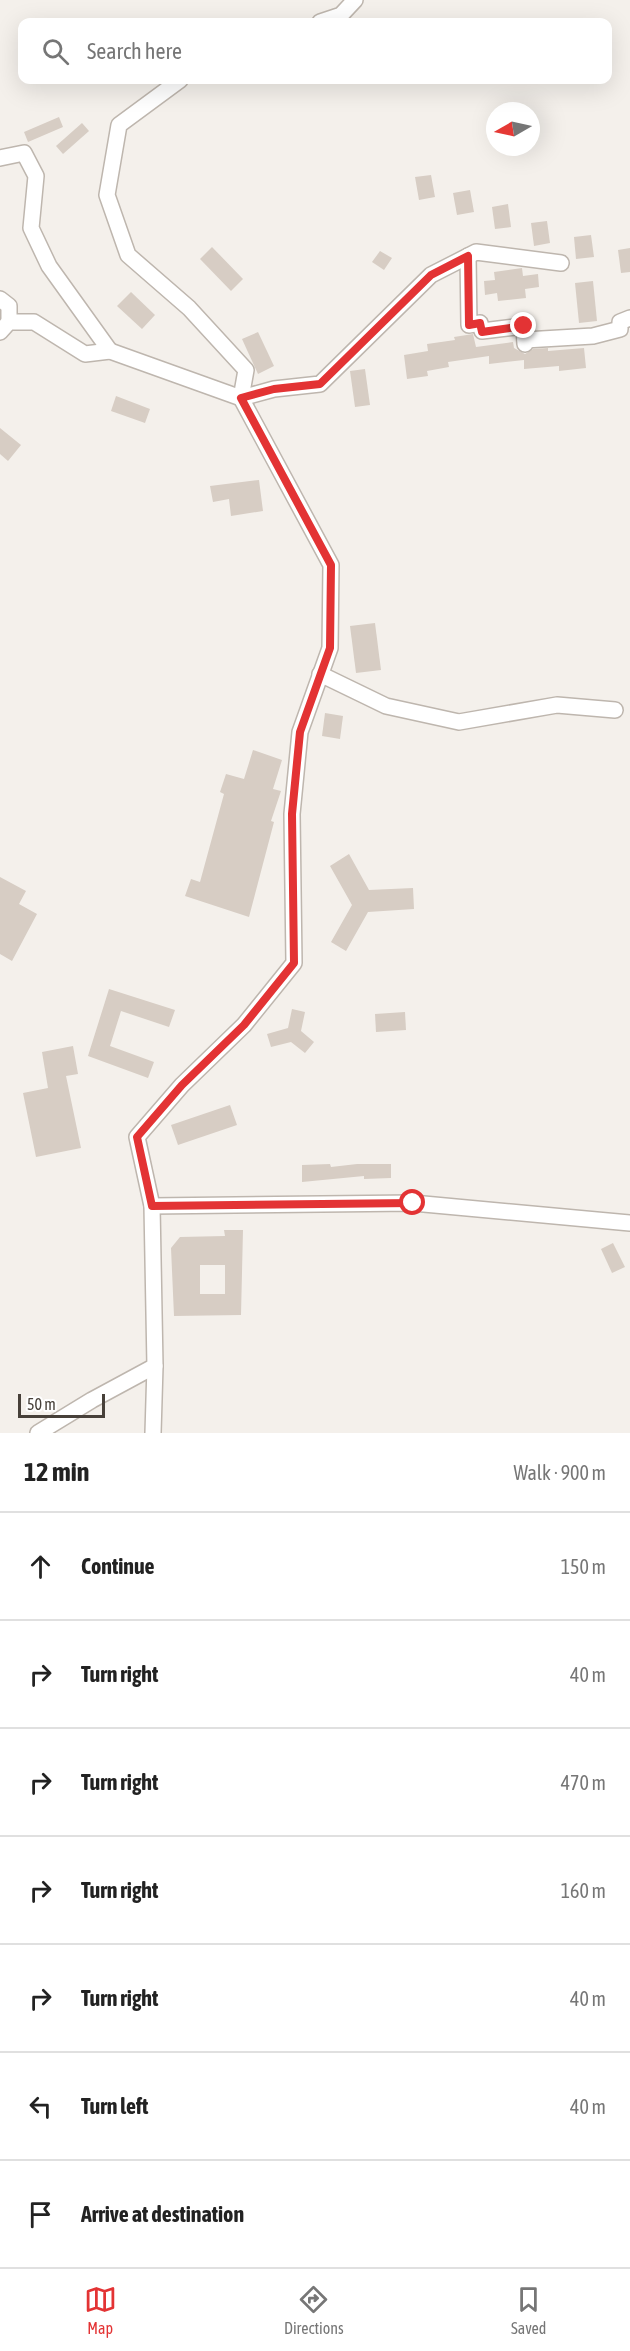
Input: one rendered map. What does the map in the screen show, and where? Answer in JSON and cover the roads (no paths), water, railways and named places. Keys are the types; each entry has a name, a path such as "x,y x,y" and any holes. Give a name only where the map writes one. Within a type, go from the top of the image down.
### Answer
{"street":[{"path":"332,18 341,15 355,0"},
{"path":"153,1433 155,1366 152,1206 137,1137 182,1085 244,1025 294,963 292,814 300,732 330,648 331,565 241,398 246,370 189,309 128,255 106,195 119,125 175,84"},
{"path":"0,158 24,153 36,176 31,228 50,266 110,351"},
{"path":"0,299 9,306 4,327 34,322 85,354 110,351 241,398 274,389 320,384 431,275 476,252 561,263"},
{"path":"468,256 469,325 480,323 482,332 524,326 525,342 593,336 620,329 620,322 630,318"},
{"path":"320,674 386,706 459,722 557,705 615,710"},
{"path":"152,1206 413,1203 630,1223"},
{"path":"38,1433 92,1400 155,1366"}]}
